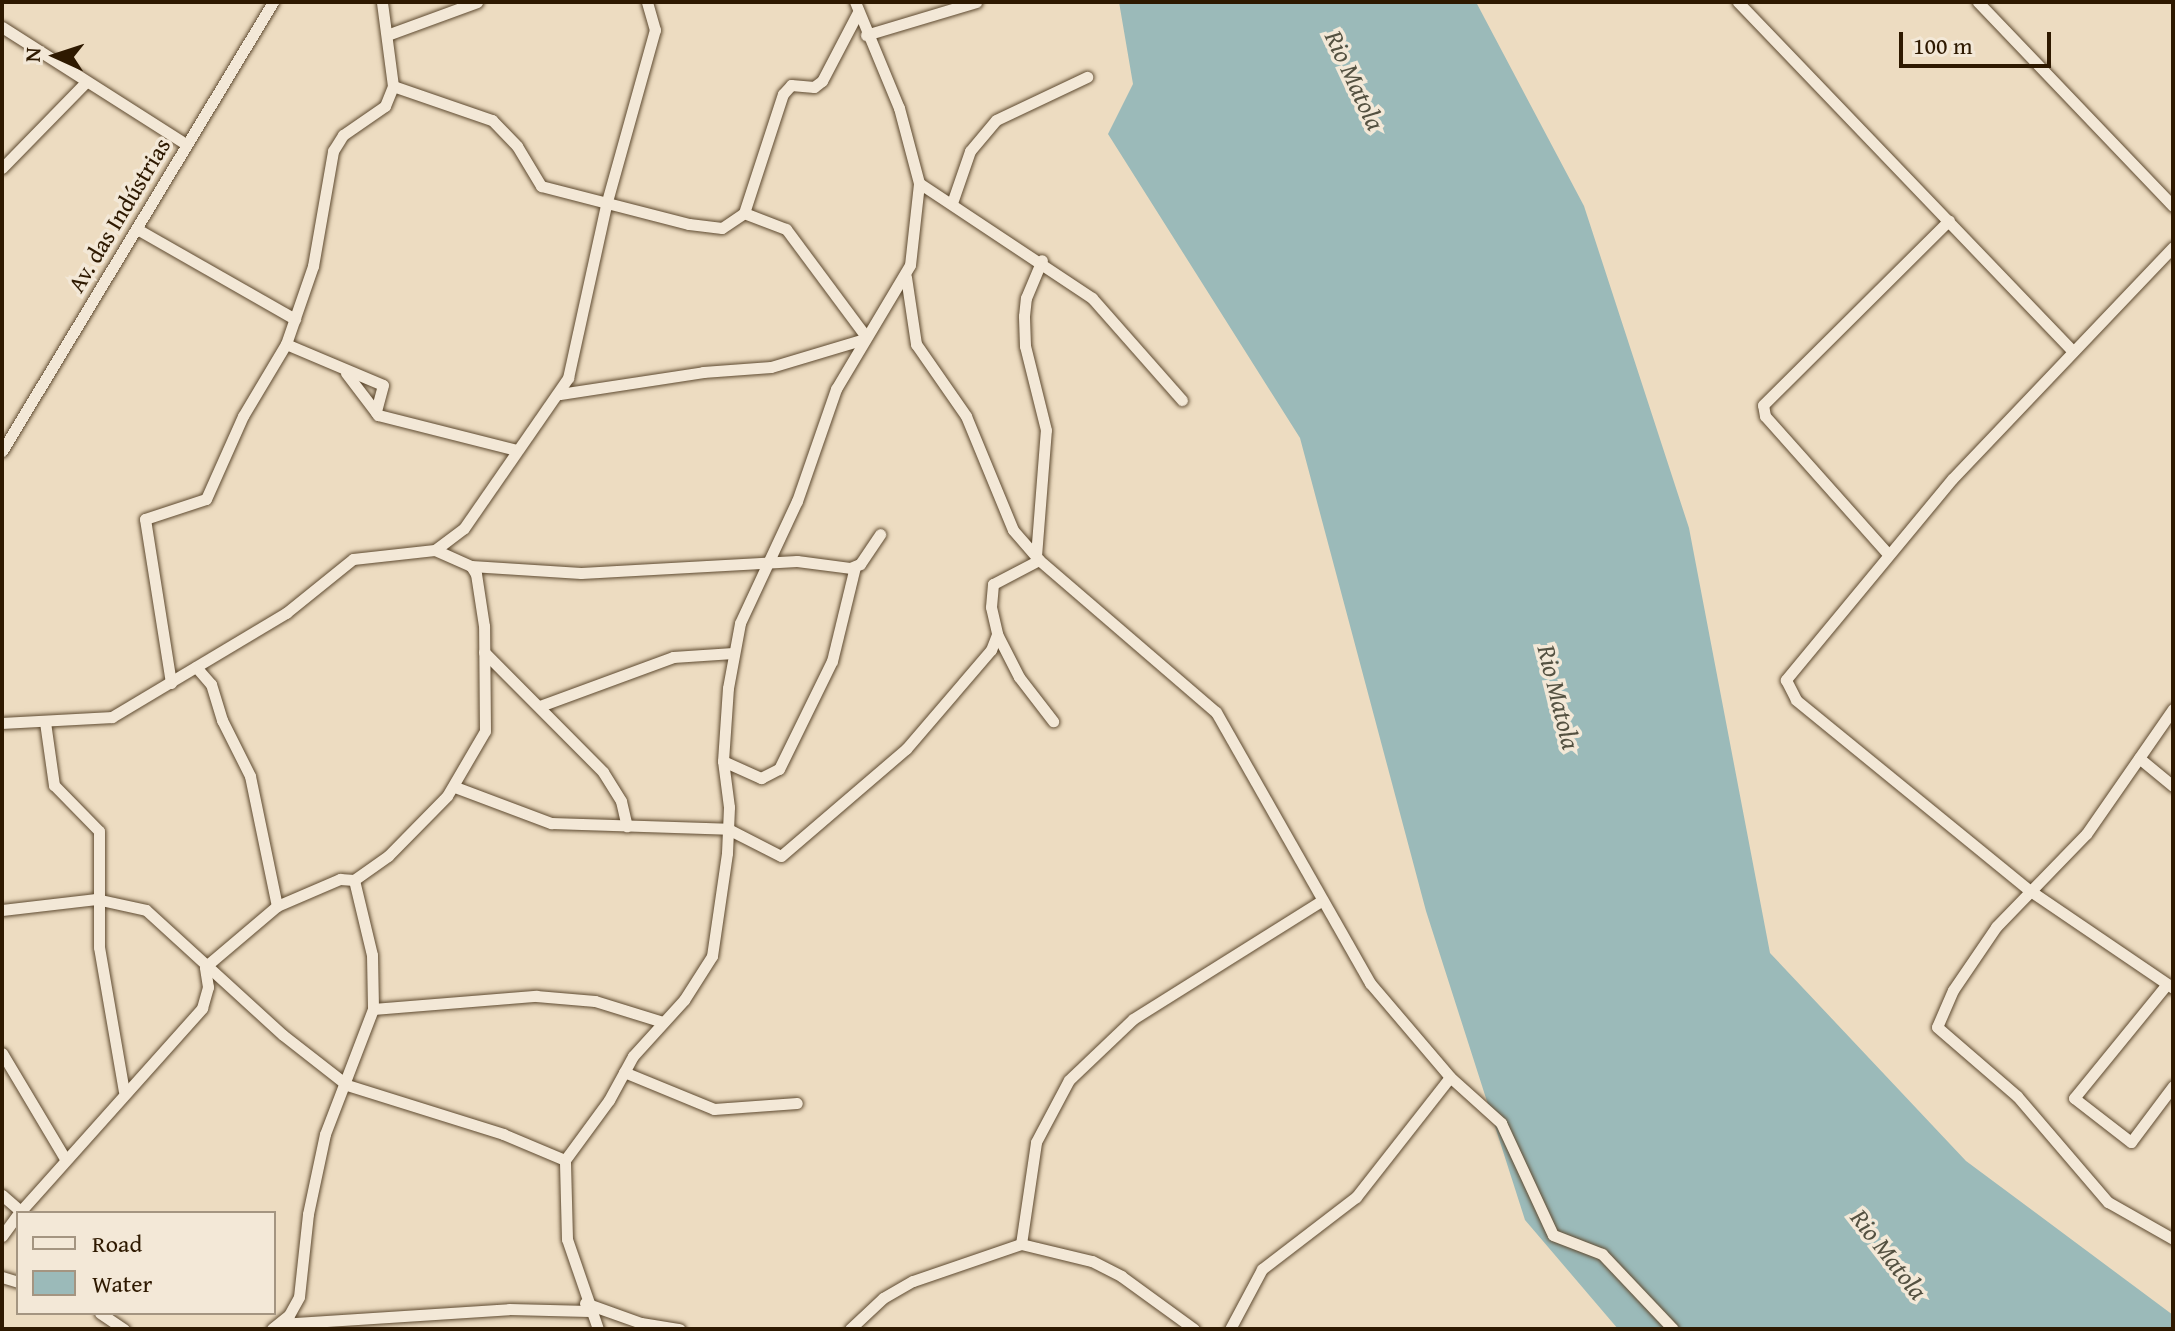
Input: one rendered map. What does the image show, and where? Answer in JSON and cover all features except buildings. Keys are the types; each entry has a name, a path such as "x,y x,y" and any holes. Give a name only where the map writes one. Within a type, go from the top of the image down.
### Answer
{"street":[{"name":"Av. das Indústrias","path":"2,451 273,2"},
{"path":"171,683 145,519 206,499 243,416 286,344 313,266 333,151 343,135 385,106 393,86 382,2"},
{"path":"387,35 477,2"},
{"path":"435,550 464,528 516,450 560,394 568,378 606,205 655,30 647,2"},
{"path":"1738,2 2073,351"},
{"path":"1978,2 2173,206"},
{"path":"866,35 968,4"},
{"path":"393,86 492,120 517,146 538,184 606,205 722,228 744,213 783,94 791,85 814,87 822,81 856,7"},
{"path":"856,7 899,108 919,183 906,277 916,344 966,416 1007,517 1037,558 1216,712 1370,983 1450,1077 1501,1123 1553,1235 1602,1254 1673,1329"},
{"path":"2,27 85,83 187,145"},
{"path":"952,203 970,151 996,120 1087,77"},
{"path":"2,168 85,83"},
{"path":"919,183 1042,260 1099,304 1182,400"},
{"path":"744,213 790,232 862,337"},
{"path":"1888,554 1765,416 1763,405 1949,220"},
{"path":"137,229 295,319"},
{"path":"2173,247 2073,351 1888,554 1787,673 1788,689 1868,762 2029,890 2170,986 2074,1098 2131,1142 2173,1086"},
{"path":"1037,558 1046,430 1025,346 1024,316 1026,298 1042,260"},
{"path":"598,1329 587,1307 567,1239 565,1160 624,1072 712,956 728,829 723,761 733,653 763,566 797,501 836,389 862,337 906,277"},
{"path":"560,394 703,372 771,367 862,337"},
{"path":"286,344 346,373 383,385 376,412"},
{"path":"346,373 376,412 516,450"},
{"path":"723,761 761,778 779,769 832,661 855,567 880,534"},
{"path":"2,723 112,717 286,613 362,554 435,550 471,566 581,573 763,566 797,561 855,567"},
{"path":"1037,558 993,584 997,634 1019,677 1053,721"},
{"path":"205,967 277,906 340,879 354,880 388,856 455,787 485,731 480,591 471,566"},
{"path":"455,787 551,823 728,829 774,855 786,853 906,749 991,650 997,634"},
{"path":"484,652 540,706 615,788 627,826"},
{"path":"540,706 673,657 733,653"},
{"path":"196,667 211,684 222,720 250,776 277,906"},
{"path":"2173,709 2086,834 2029,890 1962,977 1937,1027 2017,1096 2108,1202 2173,1239"},
{"path":"45,722 54,785 99,831 96,899 99,947 124,1091"},
{"path":"2139,758 2173,786"},
{"path":"276,1327 294,1308 325,1134 347,1085 373,1009 372,955 354,880"},
{"path":"2,910 96,899 122,901 153,914 205,967 347,1085 503,1134 565,1160"},
{"path":"1021,1244 1036,1142 1069,1080 1133,1019 1321,901"},
{"path":"22,1211 64,1157 202,1008 208,987 205,967"},
{"path":"373,1009 536,996 595,1001 663,1022"},
{"path":"2,1053 64,1157"},
{"path":"624,1072 714,1109 797,1103"},
{"path":"1230,1329 1262,1269 1356,1197 1450,1077"},
{"path":"2,1195 18,1211"},
{"path":"2,1236 16,1218"},
{"path":"850,1329 883,1298 913,1281 1021,1244 1092,1261 1121,1276 1194,1329"},
{"path":"276,1327 509,1309 587,1307 641,1323 680,1329"},
{"path":"294,1308 302,1323"},
{"path":"104,1315 124,1329"}],"water":[{"name":"Rio Matola","path":"1119,2 1476,2 1584,206 1689,528 1770,953 1966,1161 2173,1315 2173,1329 1618,1329 1525,1220 1426,911 1300,438 1108,134 1133,84"}]}
